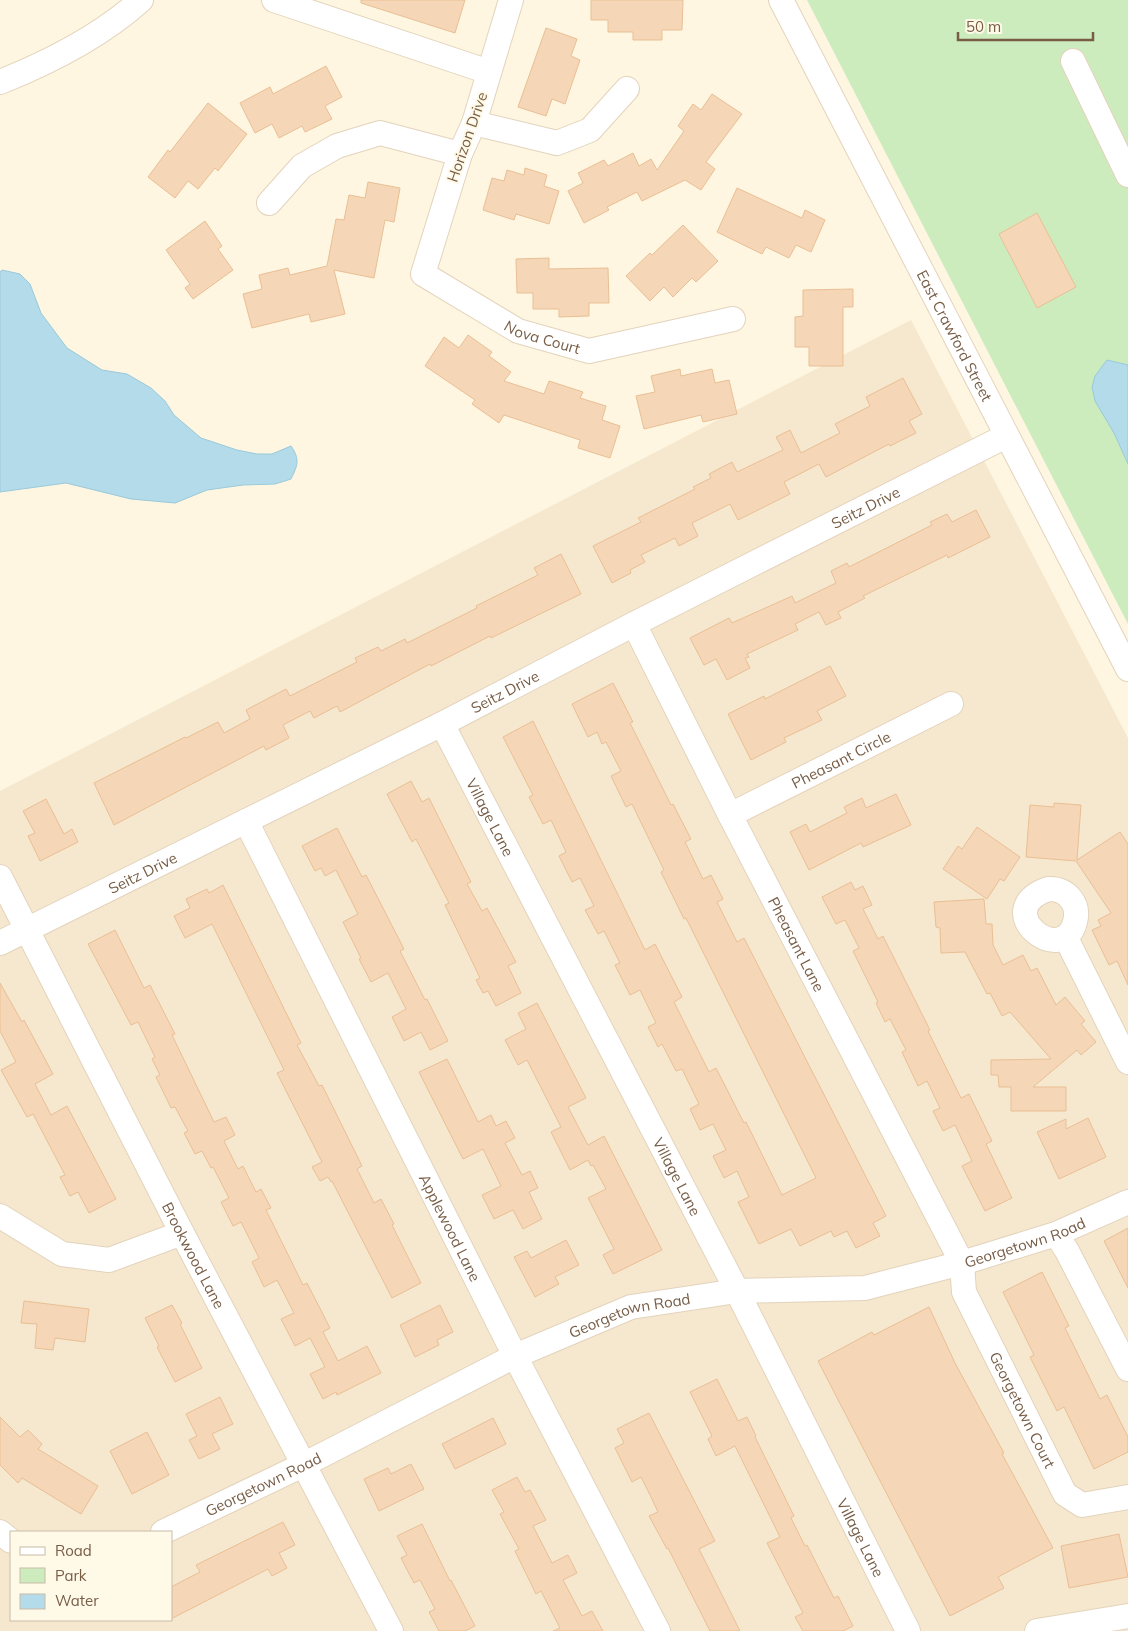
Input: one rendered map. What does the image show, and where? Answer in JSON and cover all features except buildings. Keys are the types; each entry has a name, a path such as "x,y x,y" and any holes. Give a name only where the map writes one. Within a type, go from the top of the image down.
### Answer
{"street":[{"path":"0,82 68,50 110,26 142,0"},
{"path":"274,0 489,72"},
{"name":"Horizon Drive","path":"423,274 460,154 474,123 511,0"},
{"name":"East Crawford Street","path":"781,0 1128,669"},
{"path":"1073,61 1128,175"},
{"path":"474,123 557,143 590,130 627,89"},
{"path":"269,203 302,166 337,146 380,133 460,154"},
{"name":"Nova Court","path":"423,274 518,331 589,351 733,319"},
{"name":"Seitz Drive","path":"0,943 442,724 634,624 1006,436"},
{"name":"Pheasant Lane","path":"634,624 730,816 962,1264"},
{"name":"Pheasant Circle","path":"730,816 951,704"},
{"name":"Village Lane","path":"442,724 738,1291 908,1631"},
{"name":"Applewood Lane","path":"246,821 515,1356 658,1631"},
{"name":"Brookwood Lane","path":"0,877 182,1234 391,1631"},
{"path":"1066,938 1128,1062"},
{"name":"Georgetown Road","path":"166,1531 303,1465 515,1356 631,1307 738,1291 865,1288 962,1264 1056,1234 1128,1202"},
{"path":"0,1216 62,1254 110,1260 182,1234"},
{"path":"1056,1234 1067,1251 1128,1370"},
{"name":"Georgetown Court","path":"962,1264 964,1292 1065,1494 1082,1505 1128,1497"},
{"path":"0,1532 10,1540"},
{"path":"1037,1631 1128,1616"}],"shaded area":[{"path":"911,320 1128,738 1128,1631 0,1631 0,791"}],"green space":[{"path":"807,0 1128,0 1128,624"}],"water":[{"path":"2,270 20,274 30,284 41,313 67,348 102,370 127,374 151,388 165,401 174,415 201,438 237,450 257,454 272,454 291,446 296,455 297,462 291,479 275,484 243,485 207,490 175,503 131,499 66,483 0,492 0,272"},
{"path":"1107,360 1128,365 1128,464 1114,433 1095,401 1092,387 1095,376"}]}
